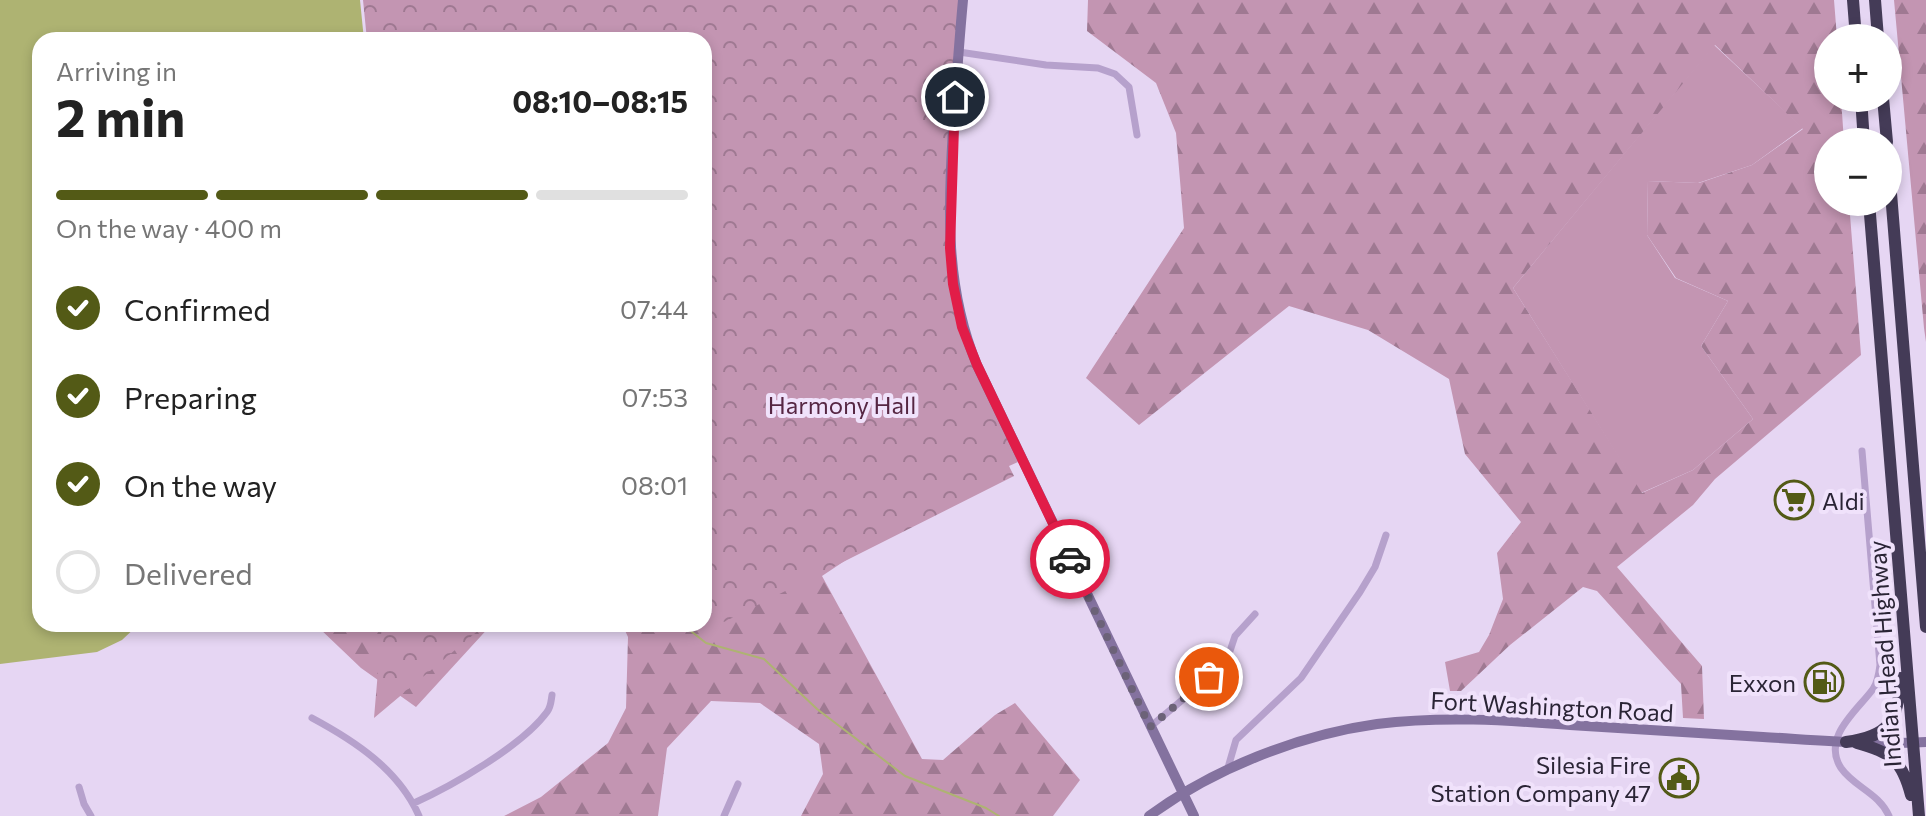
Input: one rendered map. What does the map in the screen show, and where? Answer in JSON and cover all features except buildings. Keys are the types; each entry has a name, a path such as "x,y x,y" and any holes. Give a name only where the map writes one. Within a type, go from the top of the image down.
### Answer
{"highway":[{"path":"1853,0 1855,24"},
{"path":"1875,0 1877,24"},
{"name":"Indian Head Highway","path":"1870,216 1894,495 1903,651 1919,742 1918,816"},
{"name":"Indian Head Highway","path":"1893,216 1926,627"},
{"path":"1845,742 1874,737 1884,730 1898,703 1903,651"},
{"path":"1845,742 1883,751 1900,765 1918,816"}],"main road":[{"path":"963,0 951,157 949,232 953,284 962,327 977,365 1194,816"},
{"name":"Fort Washington Road","path":"1149,816 1227,771 1311,738 1365,726 1423,720 1498,720 1845,742 1919,742"}],"street":[{"path":"959,52 1046,65 1098,68 1115,74 1129,87 1137,135"},
{"path":"1862,451 1880,665 1877,682 1854,708 1839,765 1876,796 1889,816"},
{"path":"1227,771 1236,740 1301,678 1360,592 1375,567 1386,535"},
{"path":"1150,727 1227,660 1235,636 1255,614"},
{"path":"414,803 504,750 546,714 552,695"},
{"path":"312,718 369,755 395,779 414,803 419,816"},
{"path":"724,816 738,784"},
{"path":"79,787 91,816"}],"green space":[{"name":"Harmony Hall","path":"363,0 962,0 956,64 952,291 1018,462 1009,466 1014,476 724,622 712,614 712,32 366,32"},
{"path":"1088,0 1834,0 1836,24 1814,24 1814,112 1842,112 1843,128 1814,128 1814,216 1850,216 1861,355 1715,479 1693,505 1617,567 1702,666 1704,719 1683,718 1681,684 1597,591 1583,587 1510,645 1461,691 1450,691 1445,662 1479,652 1489,635 1503,599 1497,553 1521,522 1465,454 1449,379 1368,330 1289,306 1139,425 1086,378 1184,228 1176,133 1156,83 1087,31","holes":["1715,45 1803,129 1752,165 1699,183 1648,181 1647,235 1676,278 1728,301 1701,346 1753,419 1693,470 1642,493 1513,288"]},
{"path":"1894,0 1926,0 1926,342 1902,87 1902,24 1896,24"},
{"path":"1714,45 1803,128 1752,165 1698,183 1648,181 1647,235 1675,278 1728,301 1701,346 1753,419 1693,470 1641,493 1513,288"},
{"path":"712,461 873,542 822,576 922,759 943,760 995,715 1015,703 1080,780 1053,816 801,816 823,774 819,744 760,703 711,701 667,748 658,816 504,816 541,797 608,743 626,708 626,632 712,632"},
{"path":"323,632 485,632 416,707 361,668"},
{"path":"381,632 476,632 374,718"}],"shaded area":[{"path":"0,0 360,0 363,32 32,32 32,632 130,632 122,640 97,652 0,664"}],"waterway":[{"path":"692,632 706,643 764,659 817,709 905,776 999,816"}],"way so far":[{"path":"1070,559 1150,727 1209,677"}],"place":[{"name":"Aldi","path":"1794,500"},
{"name":"Exxon","path":"1824,682"},
{"name":"Silesia Fire Station Company 47","path":"1679,778"}],"route":[{"path":"955,97 950,248 953,284 962,327 977,365 1070,559"}]}
